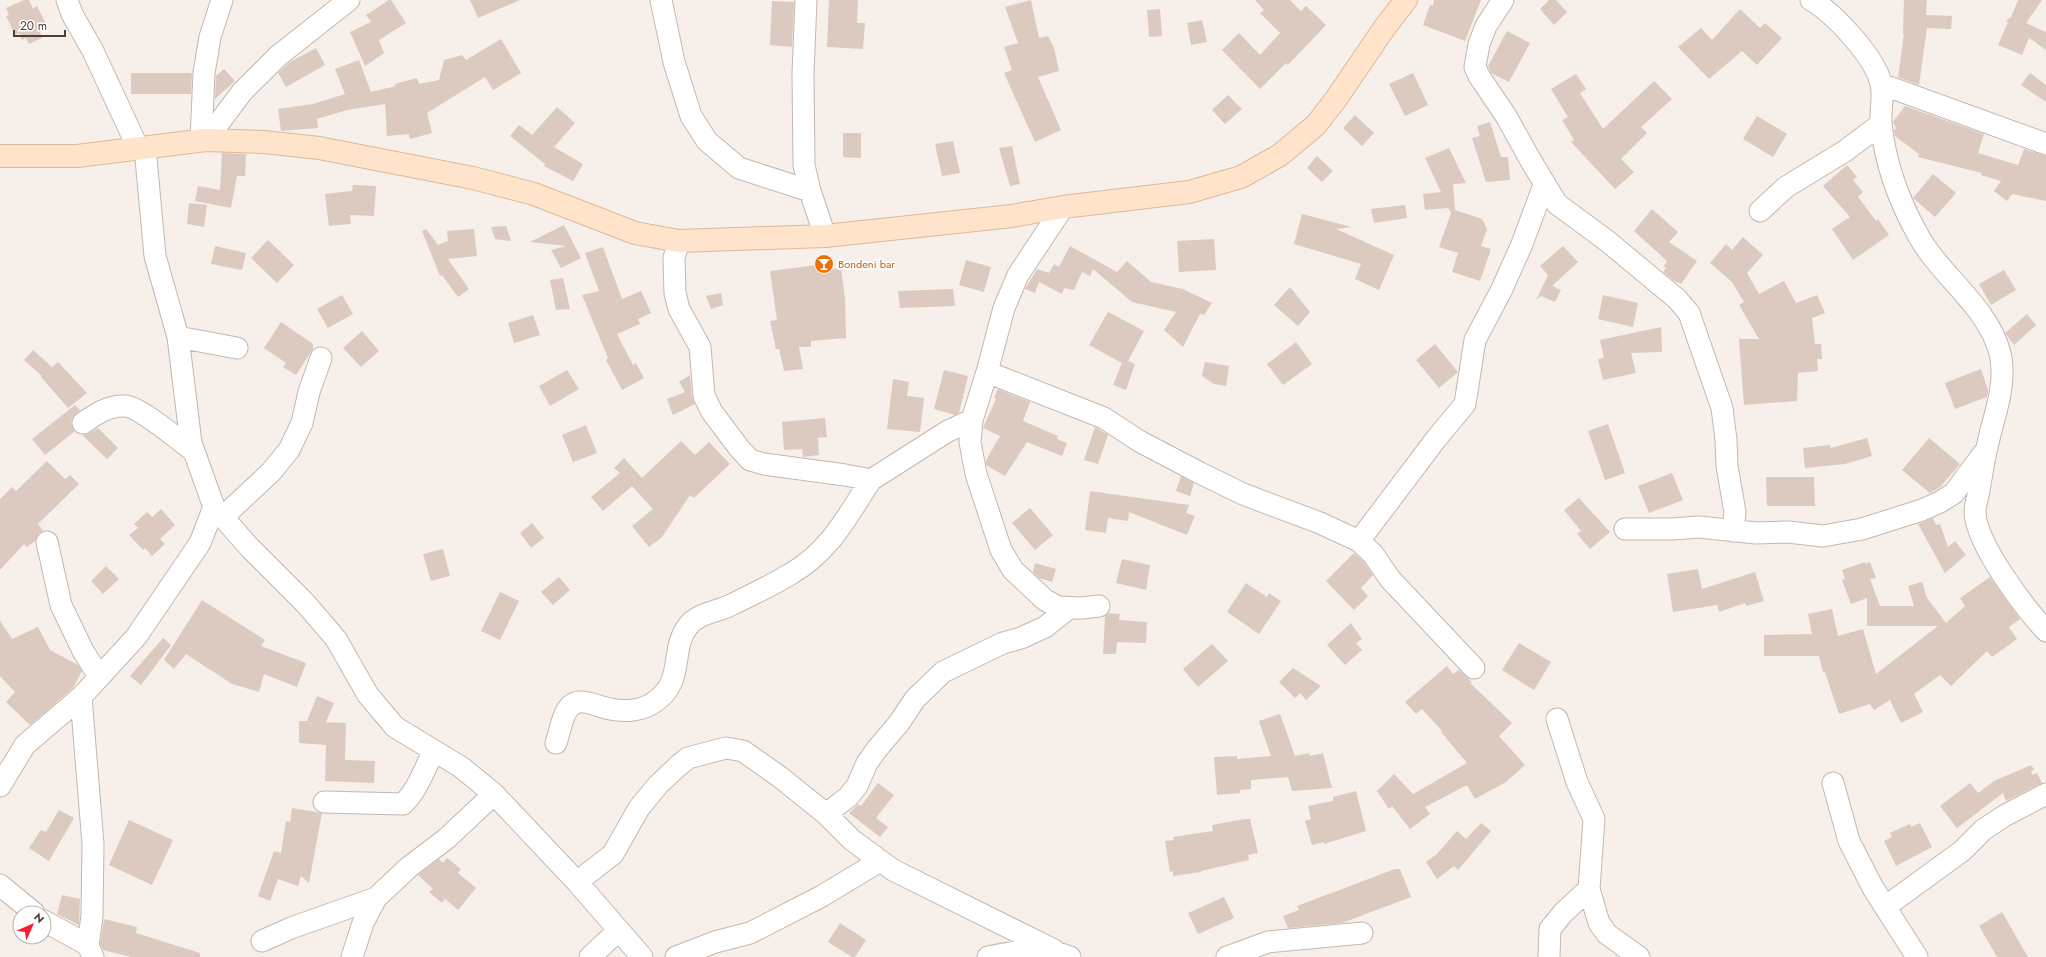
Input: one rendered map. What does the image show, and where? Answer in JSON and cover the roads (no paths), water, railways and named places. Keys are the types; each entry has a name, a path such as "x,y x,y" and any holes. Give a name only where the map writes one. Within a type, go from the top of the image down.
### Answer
{"street":[{"path":"68,0 72,14 93,51 141,148 155,256 178,337 191,443 218,512 250,548 306,604 336,639 368,695 395,727 461,767 494,794 577,882 642,957"},
{"path":"203,140 204,72 210,37 219,14 222,0"},
{"path":"203,140 242,92 278,56 349,0"},
{"path":"661,0 674,62 691,116 707,142 739,168 810,191"},
{"path":"806,0 803,146 804,165 810,191 824,236"},
{"path":"0,156 78,156 203,140 264,142 319,148 472,178 534,194 635,233 679,241 824,236 1012,216 1063,207 1189,192 1241,177 1280,155 1316,125 1336,99 1385,27 1406,0"},
{"path":"1503,0 1486,26 1479,44 1475,67 1479,76 1506,116 1544,185 1557,204 1606,240 1677,299 1689,312 1722,408 1726,440 1727,466 1735,512 1733,531"},
{"path":"1811,0 1823,7 1871,59 1881,84 1881,124 1883,142 1895,189 1919,237 1953,282 1976,306 1989,328 2000,353 2003,379 1986,450 1975,512 1980,534 2029,613 2046,631"},
{"path":"1881,84 2046,144"},
{"path":"1760,211 1786,186 1844,151 1881,124"},
{"path":"1359,541 1436,439 1465,404 1475,340 1502,289 1519,251 1544,185"},
{"path":"1063,207 1018,275 1004,308 987,372 972,420 970,442 976,474 1001,550 1013,570 1045,600 1058,607 1069,608 1099,606"},
{"path":"679,241 674,258 675,293 679,309 691,328 700,347 704,396 712,412 738,448 750,460 764,464 845,474 871,480"},
{"path":"178,337 237,348"},
{"path":"0,786 6,767 25,745 81,697 136,637 200,543 218,512 271,472 289,450 302,422 309,392 321,358"},
{"path":"987,372 1104,418 1139,441 1200,473 1244,494 1320,523 1359,541 1373,554 1390,579 1474,668"},
{"path":"83,423 97,413 109,408 126,406 146,415 194,451"},
{"path":"556,743 565,713 574,704 581,701 589,702 609,709 629,711 645,708 655,702 667,690 672,682 676,670 681,640 687,626 695,619 730,606 792,573 817,557 849,517 871,480 948,431 972,420"},
{"path":"1625,529 1672,530 1699,528 1823,536 1862,529 1885,523 1940,502 1954,493 1986,450"},
{"path":"47,542 61,605 83,651 99,676"},
{"path":"826,814 848,797 857,786 868,762 899,723 915,699 943,672 1003,643 1022,638 1045,627 1069,608"},
{"path":"52,926 90,951 93,844 81,697"},
{"path":"1557,719 1577,782 1594,819 1588,889 1599,923 1607,934 1639,957"},
{"path":"577,882 614,854 639,808 658,785 688,758 726,748 743,751 780,777 826,814 852,840 880,861 927,887 1062,954"},
{"path":"324,802 403,804 410,797 418,784 434,751"},
{"path":"1833,783 1849,841 1885,907 1917,957"},
{"path":"352,957 363,923 376,898 409,867 446,839 494,794"},
{"path":"1885,907 1962,851 1983,830 2004,816 2046,794"},
{"path":"676,957 715,942 750,933 797,910 880,861"},
{"path":"0,885 24,905"},
{"path":"1549,957 1550,929 1563,912 1588,889"},
{"path":"262,941 291,928 376,898"},
{"path":"590,957 619,930"},
{"path":"1227,957 1268,942 1362,933"},
{"path":"988,957 1017,951 1062,954"}],"place":[{"name":"Bondeni bar","path":"824,264"}]}
